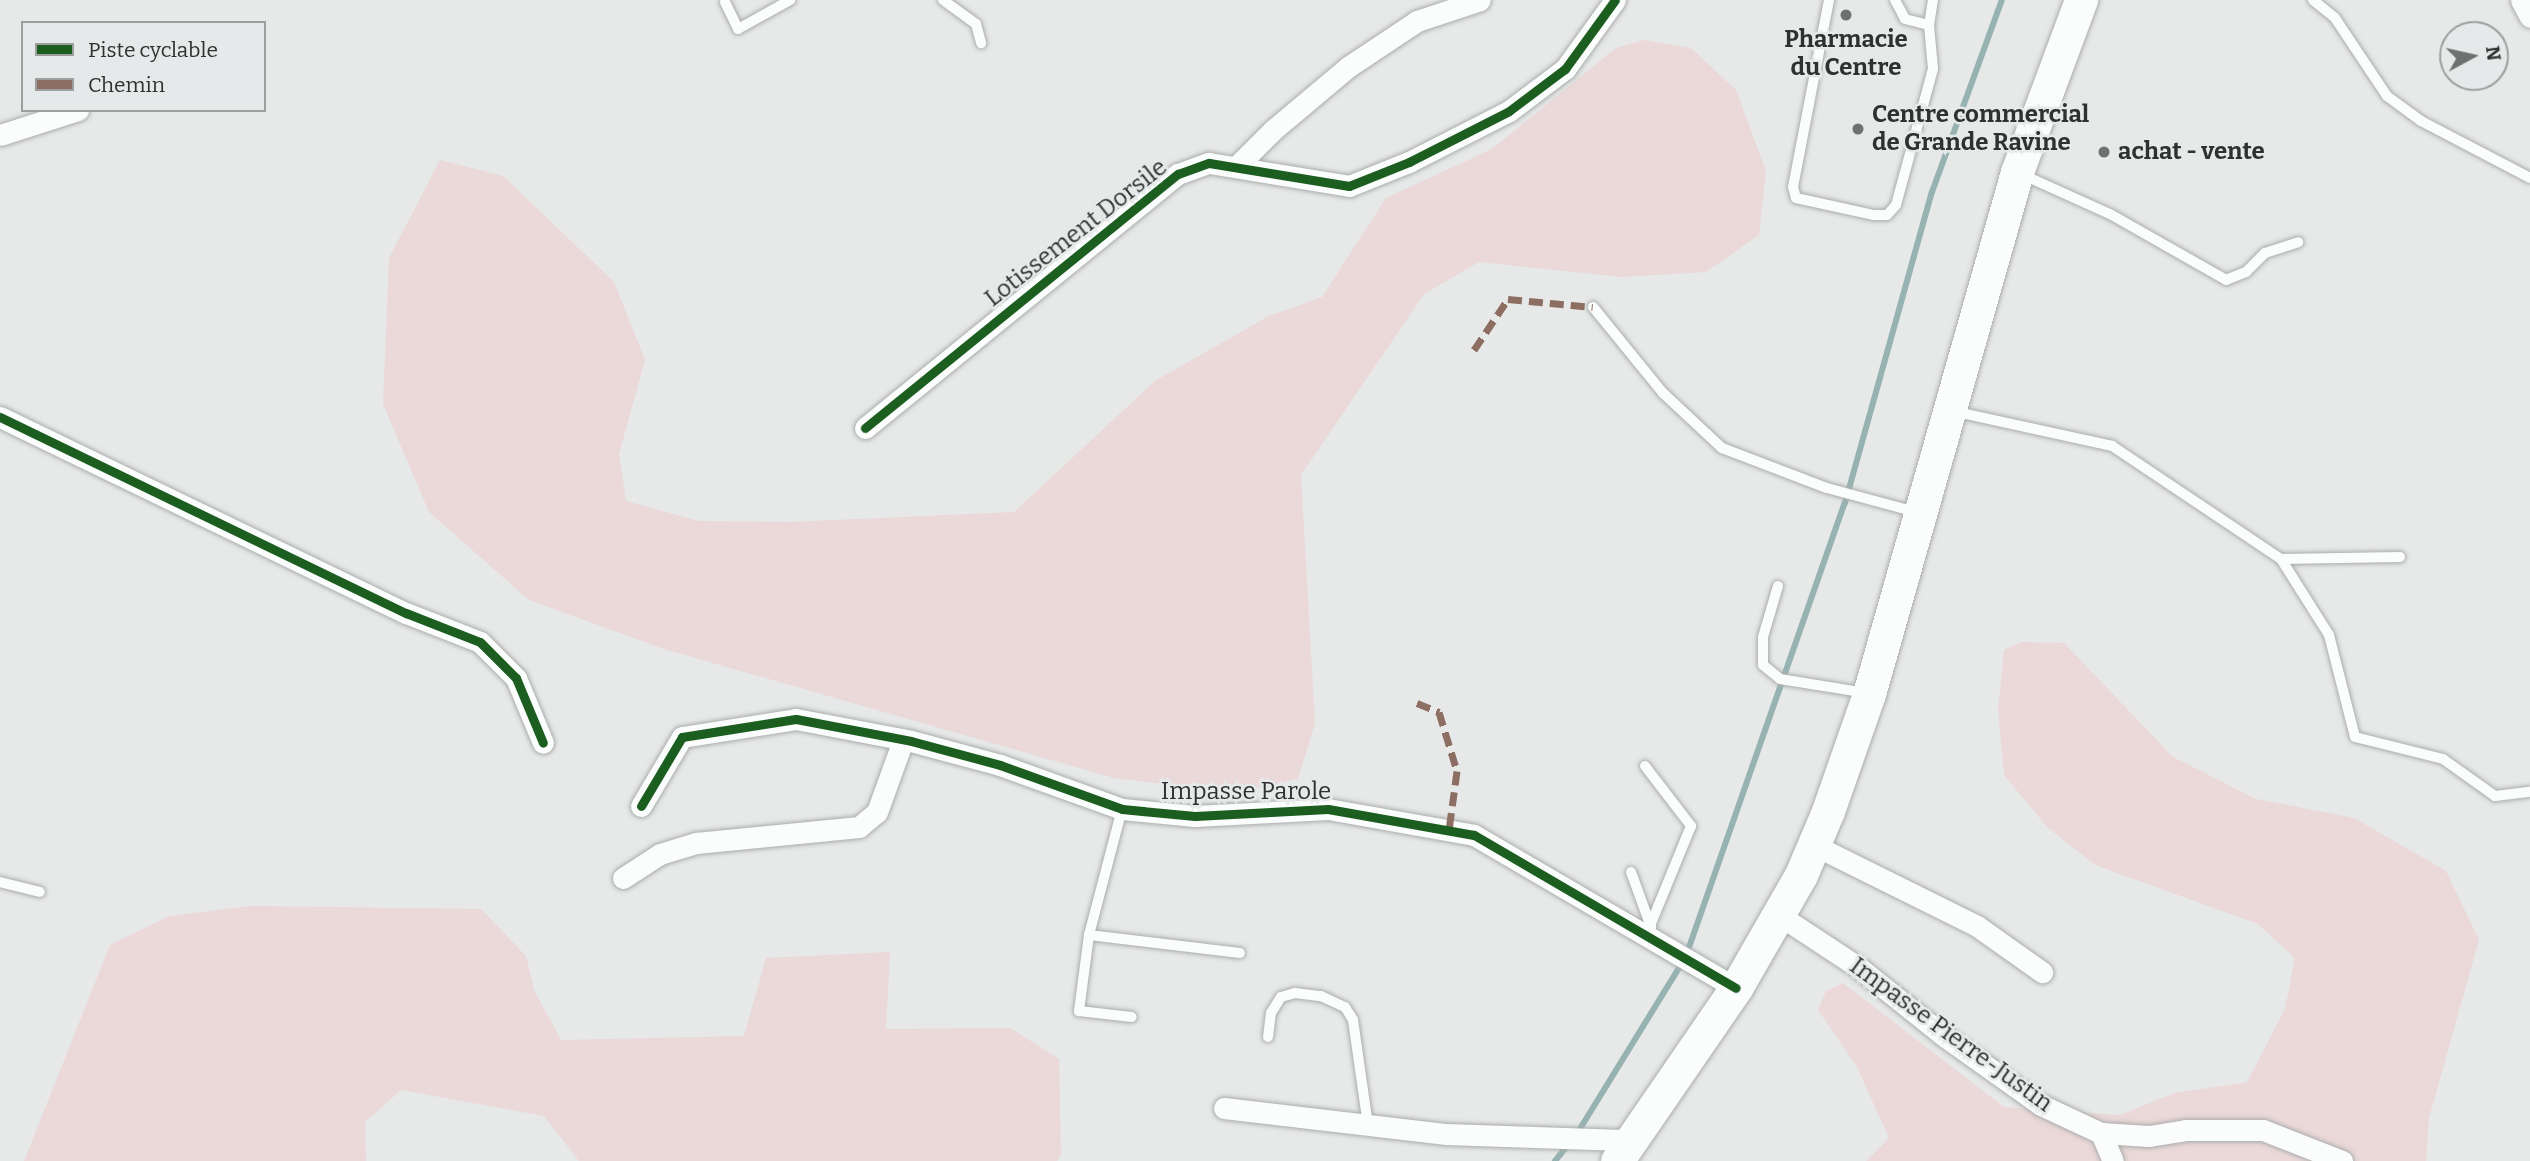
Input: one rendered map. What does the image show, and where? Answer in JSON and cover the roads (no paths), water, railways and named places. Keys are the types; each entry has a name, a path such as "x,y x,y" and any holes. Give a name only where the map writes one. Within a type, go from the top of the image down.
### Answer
{"main road":[{"path":"1624,1151 1736,988 1779,915 1814,845 1869,694 1946,410 2017,172 2077,14 2103,0"}],"street":[{"path":"1236,167 1273,130 1348,67 1417,21 1480,0"},
{"name":"Lotissement Dorsile","path":"865,428 1178,174 1209,163 1349,186 1409,162 1509,111 1565,69 1615,0"},
{"path":"2521,0 2530,17"},
{"path":"0,135 72,112"},
{"path":"0,417 406,613 480,642 516,678 543,743"},
{"name":"Impasse Parole","path":"641,806 682,737 796,719 903,740 1000,765 1122,809 1195,816 1328,809 1474,835 1653,934 1686,959 1736,988"},
{"path":"623,878 660,855 696,843 859,827 877,812 903,740"},
{"path":"1814,845 1977,926 2042,972"},
{"name":"Impasse Pierre-Justin","path":"1779,915 1858,967 1944,1036 2041,1105 2101,1133"},
{"path":"1224,1108 1446,1134 1573,1138 1624,1151"},
{"path":"2113,1161 2101,1133 2149,1136 2186,1130 2263,1130 2342,1161"}],"lane":[{"path":"725,2 738,29 790,0"},
{"path":"943,0 976,24 981,43"},
{"path":"1829,0 1793,187 1796,198 1874,215 1887,215 1896,205 1933,69 1929,25 1933,0"},
{"path":"1895,0 1905,19 1929,25"},
{"path":"2313,0 2335,18 2387,96 2421,121 2530,178"},
{"path":"2017,172 2110,214 2226,280 2246,272 2264,253 2298,242"},
{"path":"1593,307 1663,393 1722,447 1827,488 1919,512"},
{"path":"1946,410 2112,446 2281,559 2329,635 2355,737 2443,759 2494,796 2530,792"},
{"path":"2281,559 2400,556"},
{"path":"1778,586 1763,637 1763,665 1780,679 1869,694"},
{"path":"1645,766 1691,826 1653,934"},
{"path":"1122,809 1089,935 1079,1012 1132,1017"},
{"path":"1631,872 1653,934"},
{"path":"0,882 40,892"},
{"path":"1089,935 1240,953"},
{"path":"1268,1037 1271,1013 1280,997 1295,993 1321,996 1345,1007 1353,1020 1368,1125"}],"waterway":[{"path":"1687,953 1845,503 1932,192 2002,0"},
{"path":"1578,1132 1682,963"},
{"path":"1555,1161 1569,1144"}],"place":[{"name":"Pharmacie du Centre","path":"1846,15"},
{"name":"Centre commercial de Grande Ravine","path":"1858,129"},
{"name":"achat - vente","path":"2104,152"}]}
